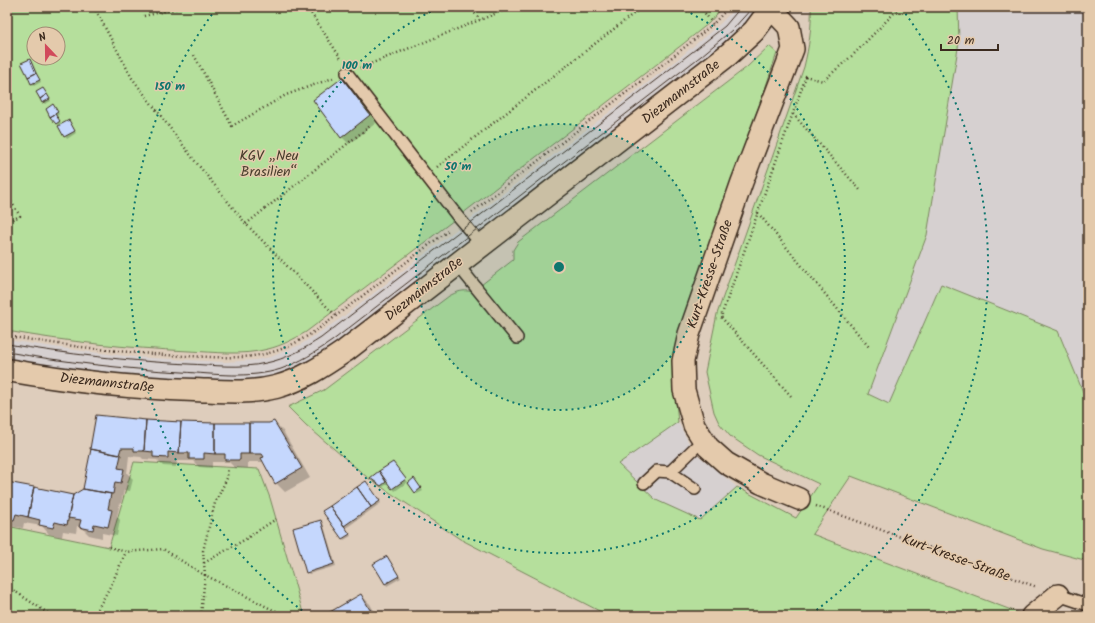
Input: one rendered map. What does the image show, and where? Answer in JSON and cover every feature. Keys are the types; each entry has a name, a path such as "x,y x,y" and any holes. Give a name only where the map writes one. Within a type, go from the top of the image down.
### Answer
{"street":[{"name":"Kurt-Kresse-Straße","path":"771,8 789,28 794,49 742,182 689,334 683,361 684,390 694,425 708,447 726,463 761,483 799,499"},
{"name":"Diezmannstraße","path":"7,370 113,385 168,389 237,391 261,390 305,377 323,366 458,264 729,54 754,31 771,8"},
{"path":"1032,616 1058,595"}],"lane":[{"path":"347,73 380,118 461,220 482,244"},
{"path":"458,264 517,338"},
{"path":"670,472 703,440"},
{"path":"644,483 658,472 670,472 695,489"},
{"path":"1058,595 1088,604"}],"path":[{"path":"94,7 132,78 195,161 246,224 336,316"},
{"path":"144,16 183,7"},
{"path":"307,7 345,63 347,73"},
{"path":"470,7 480,20"},
{"path":"194,55 232,126 286,95 347,73 512,7"},
{"path":"426,176 642,7"},
{"path":"700,7 713,24"},
{"path":"7,336 76,347 134,353 225,357 269,353 284,348 313,333 336,316 685,47 713,24 729,7"},
{"path":"785,70 823,81 854,54 900,7"},
{"path":"791,396 721,317 806,76"},
{"path":"793,113 861,191"},
{"path":"246,224 380,118"},
{"path":"7,195 20,216 7,222"},
{"path":"758,213 869,347"},
{"path":"201,616 205,575 203,551 215,503 228,478 228,468"},
{"name":"Kurt-Kresse-Straße","path":"825,510 1058,595"},
{"path":"204,563 244,540 276,519"},
{"path":"109,547 126,552 163,549 205,575 273,610 289,615 303,613"},
{"path":"94,616 112,583 126,552"},
{"path":"7,586 52,616"}],"shaded area":[{"path":"736,7 760,7 748,22 699,66 697,63 561,169 562,170 318,358 285,373 269,378 249,381 224,381 132,375 73,369 7,359 7,340 134,357 225,362 255,360 271,357 300,345 340,319 672,64 721,23"},
{"path":"958,7 1088,7 1088,404 1058,331 941,284 889,405 868,394 927,235 959,42"},
{"path":"678,422 693,451 737,487 701,520 656,500 618,464"}],"green space":[{"name":"KGV „Neu Brasilien“","path":"7,7 723,7 709,23 683,44 458,217 306,332 287,342 273,348 258,351 218,353 98,344 7,331"},
{"path":"811,7 958,7 959,42 927,235 868,394 889,404 941,284 1058,331 1088,404 1088,561 1043,549 851,476 812,534 1019,613 1014,616 609,616 460,539 368,478 306,425 288,407 324,390 449,296 457,292 472,292 513,260 513,250 518,242 747,67 769,46 777,53 678,335 673,371 678,422 618,464 656,500 700,520 737,487 796,518 819,484 758,455 730,436 719,423 714,412 705,372 717,314 804,67 810,37"},
{"path":"134,462 259,469 270,498 304,616 7,616 7,526 109,547"}],"building":[{"path":"26,61 26,66 33,66 36,73 28,77 21,63"},
{"path":"36,73 40,80 31,84 28,77"},
{"path":"342,78 370,115 341,138 313,100"},
{"path":"43,88 47,94 40,99 36,92"},
{"path":"47,94 50,99 42,103 40,99"},
{"path":"53,104 58,112 50,117 46,109"},
{"path":"55,114 60,121 56,124 50,117"},
{"path":"69,120 75,131 64,137 58,126"},
{"path":"96,415 146,420 144,451 134,451 134,448 121,448 119,455 90,449"},
{"path":"146,420 181,422 179,453 168,452 168,458 153,457 153,452 144,451"},
{"path":"274,421 302,468 275,484 261,458 264,457 262,454 249,454 249,423 269,423"},
{"path":"181,422 215,423 215,454 204,453 204,459 189,459 189,453 179,453"},
{"path":"215,423 249,423 249,454 240,454 240,460 225,460 225,454 215,454"},
{"path":"91,449 121,455 118,468 124,469 121,483 115,482 113,494 83,489"},
{"path":"393,462 406,479 392,489 379,471"},
{"path":"379,471 386,482 381,486 370,478"},
{"path":"414,478 421,488 415,493 408,483"},
{"path":"366,481 380,501 371,507 357,487"},
{"path":"7,482 34,487 28,517 16,514 14,520 7,519"},
{"path":"34,487 73,495 67,525 55,522 53,528 39,525 40,520 28,517"},
{"path":"357,487 371,507 344,526 330,506"},
{"path":"83,489 111,494 108,509 112,510 108,527 94,524 93,530 79,527 81,520 68,518 73,495"},
{"path":"330,506 350,534 342,539 322,511"},
{"path":"321,520 334,564 306,573 293,528"},
{"path":"387,556 399,576 385,584 373,564"},
{"path":"361,594 375,616 323,616"}],"tram line":[{"path":"7,344 120,359 227,366 256,365 281,359 295,353 321,338 696,49 725,26 741,7"},
{"path":"7,352 116,367 220,375 257,374 281,369 295,363 332,341 701,56 732,30 753,7"}]}
